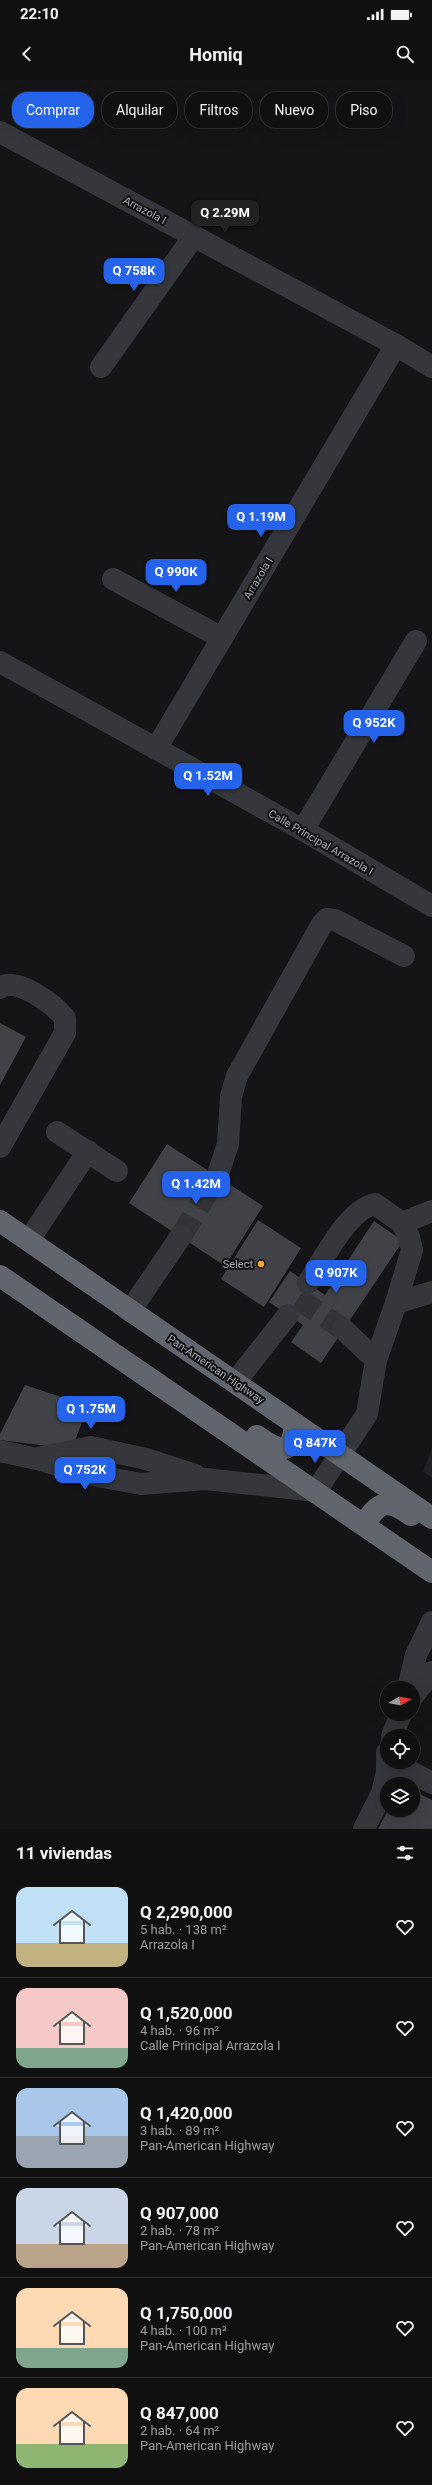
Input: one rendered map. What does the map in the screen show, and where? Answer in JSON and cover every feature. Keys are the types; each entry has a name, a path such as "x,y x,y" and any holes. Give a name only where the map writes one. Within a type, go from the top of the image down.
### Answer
{"highway":[{"name":"Pan-American Highway","path":"0,1220 130,1311 236,1381 295,1424 432,1518"},
{"path":"0,1276 316,1491 432,1572"},
{"path":"44,1306 58,1304 73,1310 273,1448 281,1450 290,1446 295,1424"},
{"path":"364,1525 375,1508 385,1504 399,1507 432,1530"}],"street":[{"name":"Arrazola I","path":"0,132 396,345 432,367"},
{"path":"101,367 194,236"},
{"name":"Arrazola I","path":"156,749 396,345"},
{"path":"113,579 222,638"},
{"path":"302,830 416,641"},
{"name":"Calle Principal Arrazola I","path":"0,662 302,830 432,906"},
{"path":"217,1177 228,1144 230,1096 237,1076 322,924 327,919 335,920 404,956"},
{"path":"0,988 4,985 17,984 56,1007 65,1018 65,1033 0,1147"},
{"path":"57,1132 117,1171"},
{"path":"28,1240 88,1151"},
{"path":"0,1451 37,1459 91,1447 146,1459 205,1479 316,1491 367,1414 376,1360 396,1303 412,1250 409,1237 402,1223 375,1204 366,1206 354,1215 308,1283"},
{"path":"402,1223 432,1211"},
{"path":"130,1311 181,1236"},
{"path":"396,1303 432,1292"},
{"path":"236,1381 288,1315"},
{"path":"343,1329 376,1360"},
{"path":"410,1681 416,1655 432,1622"},
{"path":"420,1687 432,1672"},
{"path":"364,1829 382,1793 387,1769"},
{"path":"407,1769 432,1783"}],"shaded area":[{"path":"432,1448 432,1478 423,1472"}],"building":[{"path":"0,1023 26,1037 0,1085"},
{"path":"167,1144 263,1206 225,1266 129,1203"},
{"name":"Select","path":"258,1220 301,1248 264,1307 221,1279"},
{"path":"374,1221 403,1241 321,1363 291,1342 303,1325 269,1302 290,1271 325,1295"},
{"path":"25,1385 88,1406 72,1449 0,1440 0,1434"},
{"path":"420,1794 432,1800 432,1829 378,1829 384,1817 420,1817"}],"tunnel":[{"path":"181,1236 217,1177"},
{"path":"298,1299 343,1329"}],"place":[{"name":"Select","path":"261,1264"}]}
